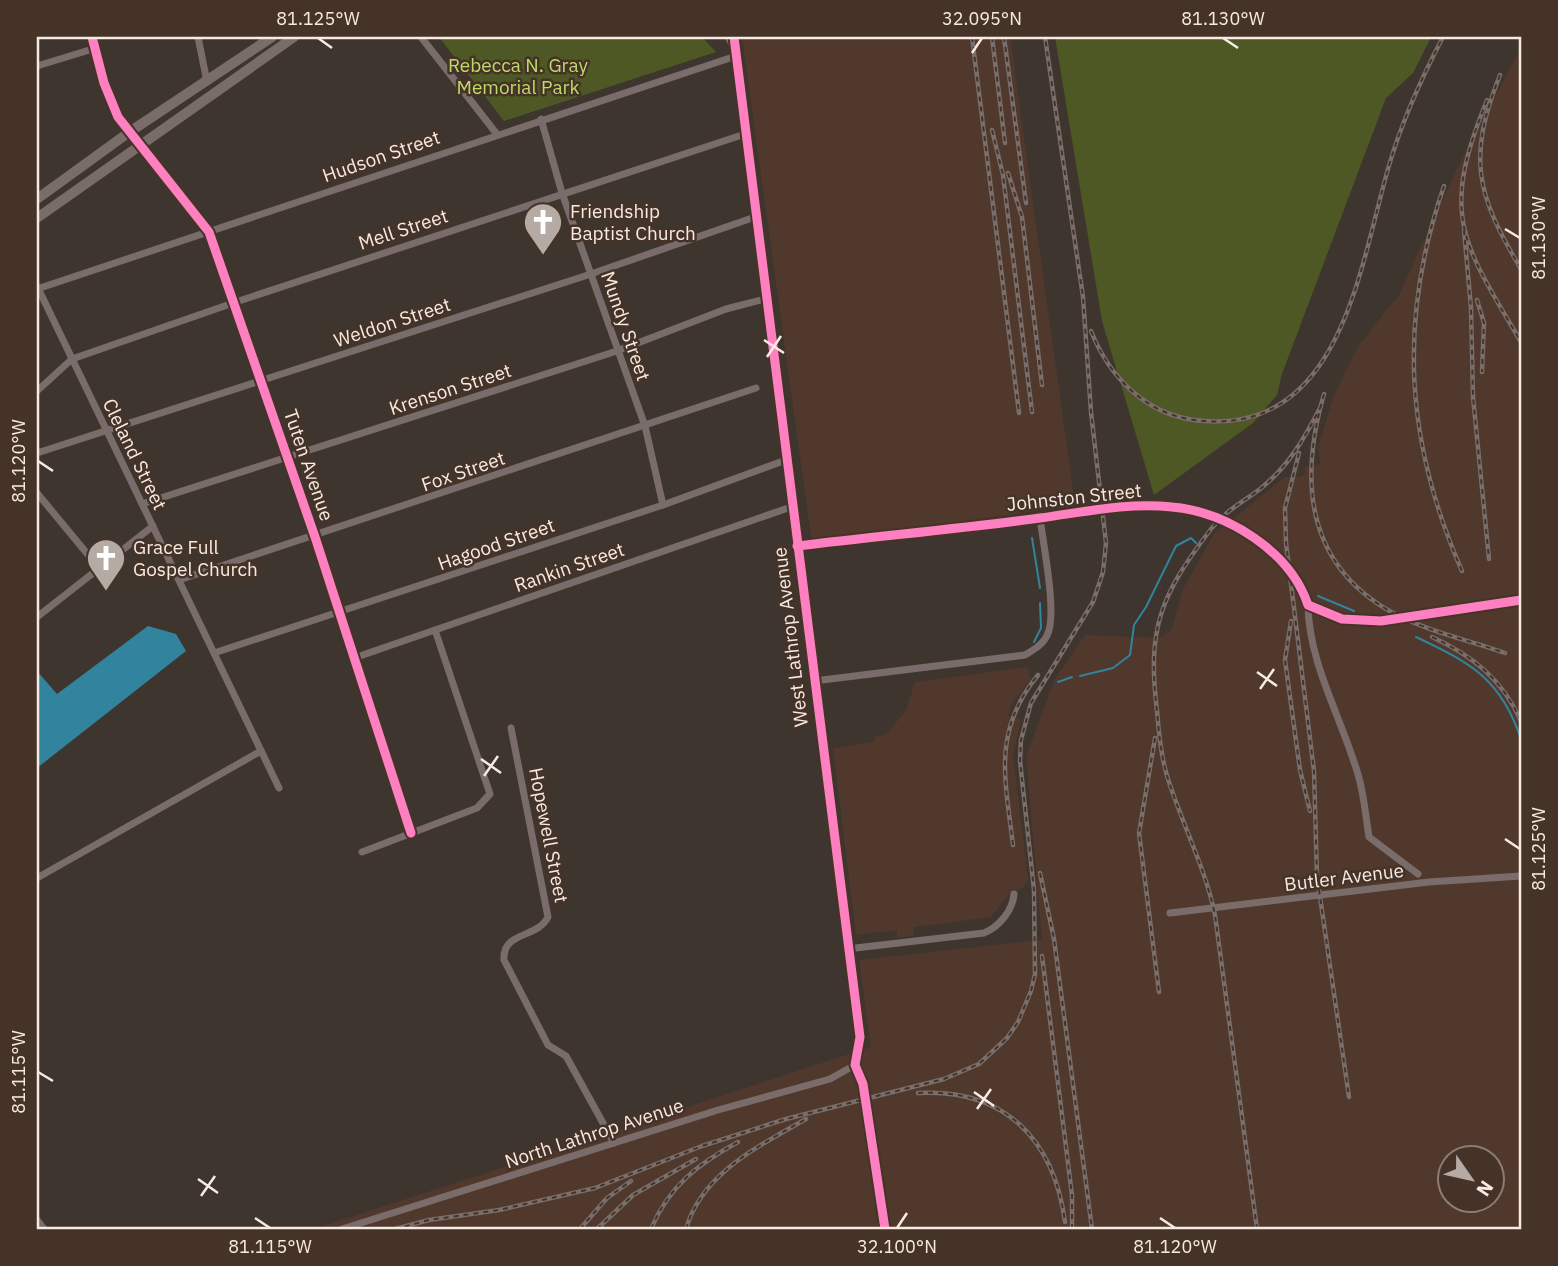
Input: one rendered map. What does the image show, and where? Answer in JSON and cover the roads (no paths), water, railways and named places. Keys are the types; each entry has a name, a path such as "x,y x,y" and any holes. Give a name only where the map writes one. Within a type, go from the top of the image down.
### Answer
{"main road":[{"path":"37,199 128,132 272,37"},
{"path":"37,218 294,37"}],"street":[{"name":"Tuten Avenue","path":"92,37 112,104 128,132 209,232 236,302 411,832"},
{"path":"198,37 207,82"},
{"path":"421,37 496,133"},
{"name":"Hudson Street","path":"37,287 209,232 541,119 734,44"},
{"name":"West Lathrop Avenue","path":"734,44 860,1037 855,1065 863,1084 885,1229"},
{"path":"37,66 96,48"},
{"name":"Mundy Street","path":"541,119 562,193 645,426 663,505"},
{"name":"Mell Street","path":"72,359 745,134"},
{"name":"Weldon Street","path":"37,453 591,274 755,217"},
{"name":"Cleland Street","path":"37,287 279,788"},
{"name":"Krenson Street","path":"142,504 617,351 726,309 765,299"},
{"path":"37,391 72,359"},
{"name":"Fox Street","path":"179,580 315,537 756,388"},
{"name":"Hagood Street","path":"214,653 340,614 663,505 786,460"},
{"path":"37,494 99,568"},
{"name":"Rankin Street","path":"354,658 794,506"},
{"name":"Johnston Street","path":"797,546 1123,506 1172,507 1219,520 1263,545 1302,587 1308,605"},
{"path":"814,681 1025,655 1037,649 1044,642 1052,621 1040,518"},
{"path":"37,617 153,526"},
{"path":"1308,605 1342,619 1381,621 1521,600"},
{"path":"1308,605 1315,653 1332,707 1356,765 1370,837 1418,874"},
{"path":"362,852 477,808 490,793 435,630"},
{"name":"Hopewell Street","path":"511,728 548,917 537,929 510,941 504,951 505,960 548,1045 566,1056 614,1143"},
{"path":"37,878 261,751"},
{"name":"Butler Avenue","path":"1170,914 1429,882 1521,876"},
{"path":"847,948 990,930 1013,906 1014,894"},
{"name":"North Lathrop Avenue","path":"342,1229 614,1143 830,1079 855,1065"},
{"path":"37,1220 44,1229"}],"water":[{"path":"148,626 176,634 186,651 37,768 37,671 57,694"}],"waterway":[{"path":"1032,538 1040,588"},
{"path":"1080,676 1113,668 1130,655 1134,625 1146,607 1176,546 1191,538 1196,543"},
{"path":"1318,596 1354,611"},
{"path":"1034,642 1041,628 1040,603"},
{"path":"1416,637 1453,655 1482,675 1504,701 1521,739"},
{"path":"1058,682 1072,677"}],"railway":[{"path":"972,37 1019,413"},
{"path":"992,37 1005,143"},
{"path":"1004,37 1026,203"},
{"path":"395,1229 429,1220 499,1210 595,1188 702,1146 786,1119 944,1079 979,1064 1007,1038 1018,1022 1035,974 1034,890 1020,761 1021,740 1031,703 1093,602 1103,572 1106,543 1091,412 1083,297 1045,37"},
{"path":"1091,331 1108,363 1130,390 1144,401 1176,416 1194,420 1243,419 1282,403 1312,376 1335,340 1352,298 1399,135 1419,85 1443,37"},
{"path":"1500,75 1483,130 1481,175 1494,219 1521,269"},
{"path":"1487,100 1464,172 1461,201 1464,226 1471,251 1521,342"},
{"path":"992,130 1003,175 1032,412"},
{"path":"1008,173 1022,217 1042,385"},
{"path":"1444,186 1429,236 1419,284 1414,332 1414,380 1419,427 1429,475 1443,523 1462,571"},
{"path":"1464,230 1471,308 1473,397 1489,559"},
{"path":"1477,300 1484,323 1482,372"},
{"path":"1324,394 1316,426 1312,489 1316,518 1326,546 1342,571 1364,593 1393,613 1434,630 1505,653"},
{"path":"1257,1229 1215,915 1206,880 1168,779 1158,720 1154,657 1161,614 1180,574 1222,517 1260,489 1287,462 1320,408"},
{"path":"1299,453 1285,508 1286,543 1314,771 1317,876 1349,1097"},
{"path":"1291,621 1285,660 1300,770 1310,811"},
{"path":"1432,637 1461,652 1485,670 1505,693 1521,721"},
{"path":"1013,845 1005,756 1014,716 1023,696 1038,675"},
{"path":"1155,738 1139,833 1159,992"},
{"path":"1040,873 1054,939 1092,1229"},
{"path":"1042,956 1072,1195 1072,1229"},
{"path":"918,1093 949,1094 976,1099 1020,1124 1036,1143 1049,1166 1059,1192 1065,1222"},
{"path":"686,1229 705,1192 734,1163 806,1119"},
{"path":"651,1229 676,1188 710,1159 738,1142"},
{"path":"597,1229 633,1195 696,1159"},
{"path":"580,1229 607,1198 631,1181"}],"place":[{"name":"Friendship Baptist Church","path":"543,256"},
{"name":"Grace Full Gospel Church","path":"106,592"}],"park label":[{"name":"Rebecca N. Gray Memorial Park","path":"518,76"}]}
